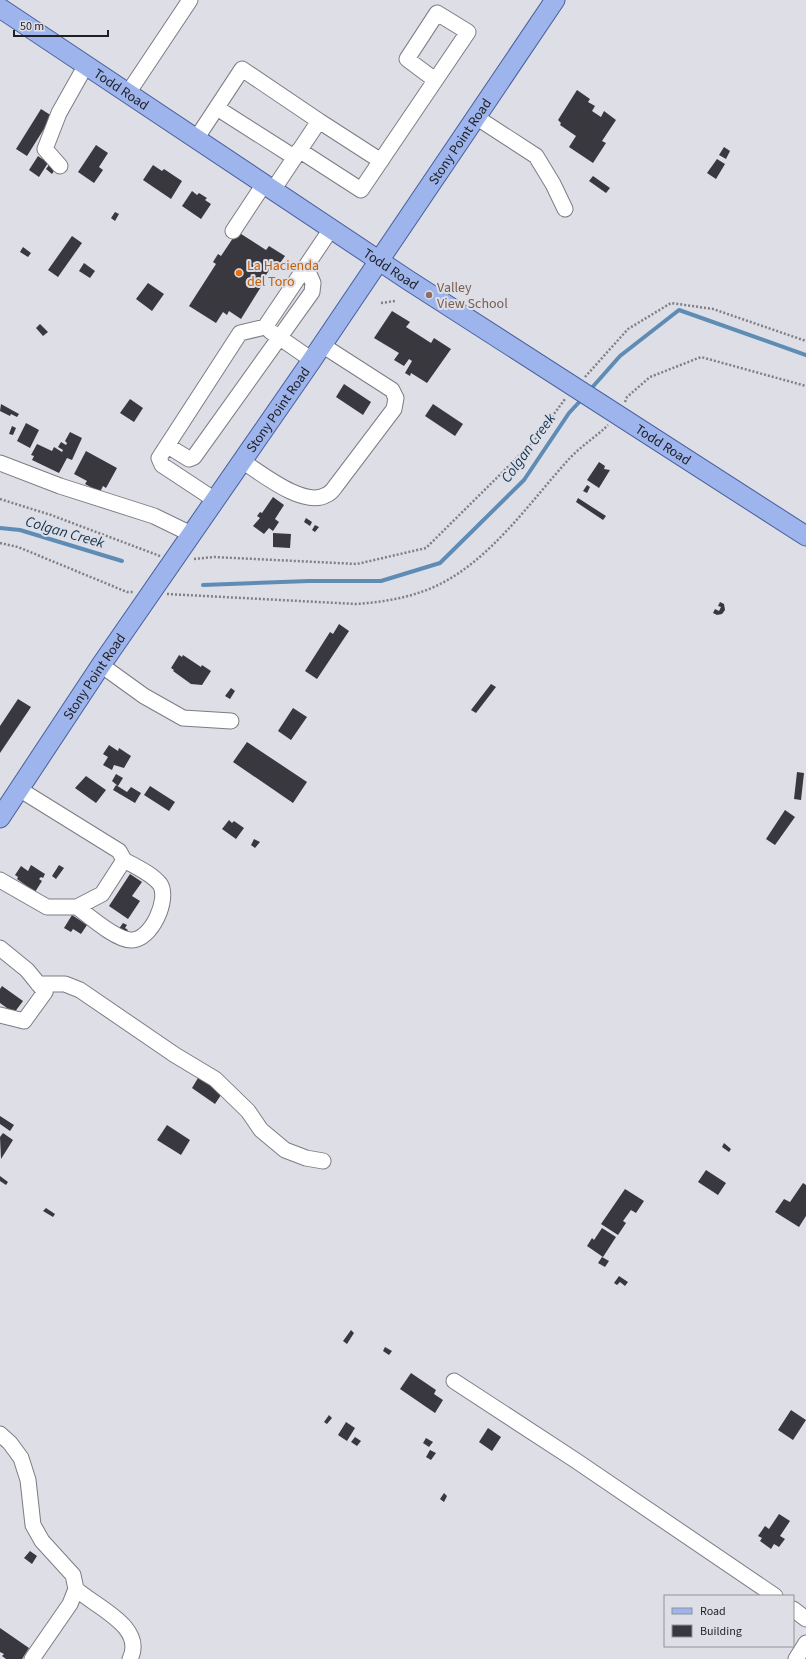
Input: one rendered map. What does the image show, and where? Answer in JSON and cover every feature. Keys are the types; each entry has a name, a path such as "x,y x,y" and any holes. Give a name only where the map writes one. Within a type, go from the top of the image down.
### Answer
{"main road":[{"name":"Stony Point Road","path":"7,802 317,352 555,0"},
{"name":"Todd Road","path":"0,8 379,261 806,536"}],"street":[{"path":"128,93 190,0"},
{"path":"60,166 45,149 59,113 86,65"},
{"path":"196,139 242,69 381,161"},
{"path":"217,108 362,190 436,80"},
{"path":"476,117 536,156 553,184 565,209"},
{"path":"232,231 297,154 319,121"},
{"path":"215,500 162,465 160,458 240,333 265,327 331,229"},
{"path":"168,446 189,459 194,457 312,292 313,283 306,267"},
{"path":"242,461 294,494 312,499 326,496 336,487 394,409 396,398 392,390 317,352 279,337 265,327"},
{"path":"0,463 60,486 154,516 191,534"},
{"path":"101,665 144,696 183,718 231,722"},
{"path":"7,802 119,851 124,860 151,876 161,885 162,897 160,913 151,929 140,938 131,940 107,930 77,906"},
{"path":"0,880 47,907 77,906 102,894 124,860"},
{"path":"0,948 27,970 45,992 24,1021 0,1015"},
{"path":"38,984 65,984 80,990 175,1055 215,1079 248,1111 262,1130 285,1150 306,1158 323,1161"},
{"path":"454,1381 575,1460 774,1595"},
{"path":"0,1434 10,1443 21,1458 28,1480 33,1525 42,1541 73,1575 76,1589 70,1604 32,1659"},
{"path":"76,1589 127,1629 134,1641 133,1653 130,1659"},
{"path":"794,1610 806,1619"},
{"path":"796,1659 806,1643"}],"path":[{"path":"381,304 395,302"},
{"path":"0,499 51,515 172,561 214,557 357,564 426,548 535,440 560,405 628,329 671,303 713,309 806,341"},
{"path":"0,543 18,547 127,592 290,602 356,604 404,598 436,586 456,574 485,551 534,500 570,458 580,448 594,439 612,411 650,377 701,357 806,386"}],"building":[{"path":"577,90 590,99 588,102 595,106 592,111 601,117 604,111 616,120 602,141 606,143 593,163 569,147 576,136 560,125 561,123 558,120"},
{"path":"41,109 52,116 27,156 16,149"},
{"path":"96,145 108,153 99,167 103,170 94,183 78,172"},
{"path":"724,147 730,151 726,159 719,155"},
{"path":"38,156 48,163 39,177 29,170"},
{"path":"717,159 725,164 716,179 707,173"},
{"path":"51,162 57,166 52,174 46,169"},
{"path":"153,165 162,171 164,169 182,181 171,199 143,180"},
{"path":"593,176 610,188 606,193 589,181"},
{"path":"192,191 197,195 199,193 207,198 205,200 211,204 201,219 182,206"},
{"path":"115,212 119,214 115,221 111,218"},
{"name":"La Hacienda del Toro","path":"238,232 266,250 269,246 285,256 278,266 274,263 262,281 264,282 241,319 229,311 227,315 223,312 216,323 189,306 216,264 213,262 218,254 221,256"},
{"path":"72,236 82,243 58,277 48,270"},
{"path":"23,247 31,253 28,257 20,252"},
{"path":"84,263 95,271 90,278 79,271"},
{"path":"148,283 164,294 152,311 136,299"},
{"path":"392,311 410,322 406,327 431,343 434,338 451,349 427,383 411,373 410,376 405,373 412,361 409,359 404,366 394,360 399,353 374,338"},
{"path":"40,324 48,332 43,336 36,328"},
{"path":"344,384 371,402 363,415 336,397"},
{"path":"130,399 143,408 134,422 120,413"},
{"path":"1,404 19,414 17,417 11,414 10,416 0,411"},
{"path":"433,404 463,424 455,436 425,416"},
{"path":"26,423 39,430 30,448 17,441"},
{"path":"12,426 16,428 13,435 9,434"},
{"path":"70,432 82,438 72,460 67,458 59,473 32,460 34,456 31,455 37,444 52,451 54,447 62,452 63,450 58,447 61,442 66,445 67,443 65,441"},
{"path":"86,451 117,468 106,488 103,486 100,492 85,484 87,481 74,474"},
{"path":"599,462 605,466 604,469 610,470 599,488 587,480"},
{"path":"587,485 590,487 587,493 583,491"},
{"path":"273,497 284,505 275,519 279,522 273,531 269,528 264,534 253,526 260,518 257,516 260,512 262,513"},
{"path":"578,498 606,516 603,520 576,502"},
{"path":"306,518 312,522 310,526 304,522"},
{"path":"315,525 319,527 315,532 312,530"},
{"path":"273,533 291,534 290,548 273,547"},
{"path":"720,602 724,604 725,610 722,614 717,615 713,613 715,609 719,611 721,607 718,606"},
{"path":"339,624 349,631 317,679 305,671 330,632 333,634"},
{"path":"179,655 182,657 183,655 201,667 202,665 211,671 202,685 191,684 173,671 174,670 171,668"},
{"path":"491,684 496,687 476,713 471,710"},
{"path":"231,688 235,691 230,699 225,696"},
{"path":"18,699 31,707 0,753 0,726"},
{"path":"293,708 307,717 291,740 278,731"},
{"path":"247,742 307,782 293,803 233,762"},
{"path":"109,745 118,751 119,748 131,756 124,768 114,765 112,770 103,765 108,757 103,754"},
{"path":"797,772 804,773 801,800 794,799"},
{"path":"116,774 123,778 118,786 112,781"},
{"path":"86,776 106,790 96,803 75,788"},
{"path":"116,785 127,792 131,787 141,793 135,803 113,790"},
{"path":"150,786 175,802 169,811 144,795"},
{"path":"785,810 795,817 775,845 766,839"},
{"path":"229,820 232,823 234,821 244,828 236,839 222,829"},
{"path":"254,839 260,842 255,848 251,845"},
{"path":"31,865 45,874 43,878 41,877 39,879 42,881 35,892 17,879 18,877 15,875 21,866 28,871"},
{"path":"59,865 64,868 56,879 52,876"},
{"path":"130,874 142,882 132,896 140,901 128,919 109,906"},
{"path":"72,915 87,925 81,934 73,929 71,932 64,928"},
{"path":"123,923 127,925 125,928 128,930 125,934 118,930"},
{"path":"2,986 23,1001 14,1013 0,1003 0,989"},
{"path":"201,1073 225,1089 215,1104 192,1088"},
{"path":"0,1116 14,1125 10,1131 0,1124"},
{"path":"167,1125 190,1140 181,1155 157,1140"},
{"path":"3,1133 13,1140 1,1159 0,1137"},
{"path":"724,1143 731,1149 729,1152 722,1147"},
{"path":"706,1170 726,1183 718,1195 698,1182"},
{"path":"0,1176 8,1182 6,1185 0,1181"},
{"path":"803,1183 806,1185 806,1216 799,1227 775,1212 784,1199 790,1202"},
{"path":"625,1189 644,1201 636,1213 631,1210 623,1221 626,1223 618,1235 601,1224"},
{"path":"46,1208 55,1214 53,1217 43,1211"},
{"path":"602,1228 616,1237 603,1257 587,1246 592,1238 594,1240"},
{"path":"602,1257 609,1261 605,1267 598,1263"},
{"path":"619,1276 628,1282 625,1286 620,1282 617,1285 614,1283"},
{"path":"351,1330 354,1333 347,1344 343,1341"},
{"path":"385,1347 392,1351 389,1355 383,1351"},
{"path":"411,1373 436,1390 434,1394 443,1400 435,1413 400,1389"},
{"path":"791,1410 806,1420 793,1440 778,1430"},
{"path":"329,1415 332,1418 327,1424 324,1422"},
{"path":"346,1422 355,1428 347,1441 338,1435"},
{"path":"488,1428 501,1437 492,1451 479,1442"},
{"path":"355,1437 361,1441 357,1446 351,1442"},
{"path":"426,1438 433,1442 429,1447 423,1443"},
{"path":"430,1450 436,1453 431,1460 426,1457"},
{"path":"444,1493 447,1496 444,1502 440,1499"},
{"path":"779,1514 790,1521 780,1536 785,1539 779,1547 774,1544 771,1549 760,1541 762,1538 758,1536 765,1526 769,1529"},
{"path":"30,1551 37,1556 32,1564 24,1558"},
{"path":"0,1628 29,1648 22,1659 6,1659 2,1656 4,1654 0,1652"}],"waterway":[{"name":"Colgan Creek","path":"589,391 620,356 679,310 806,355"},
{"name":"Colgan Creek","path":"203,585 309,581 381,581 440,563 524,480 569,413 583,398"},
{"name":"Colgan Creek","path":"0,528 20,530 122,561"}],"place":[{"name":"La Hacienda del Toro","path":"239,273"},
{"name":"Valley View School","path":"429,295"}]}
